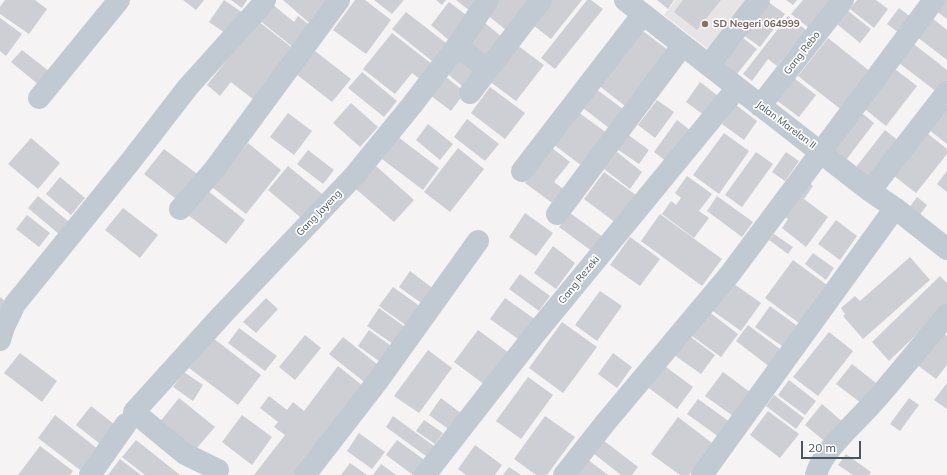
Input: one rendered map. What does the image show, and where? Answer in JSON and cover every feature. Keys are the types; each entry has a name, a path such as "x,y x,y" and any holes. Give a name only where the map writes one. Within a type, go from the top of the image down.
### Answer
{"street":[{"path":"39,98 119,0"},
{"path":"0,340 4,327 15,304 130,162 188,87 265,0"},
{"path":"180,209 214,170 339,0"},
{"name":"Gang Jayeng","path":"90,475 130,418 222,315 354,176 412,105 457,46 488,0"},
{"path":"470,93 541,0"},
{"name":"Jalan Marelan II","path":"625,0 643,14 685,40 709,66 947,249"},
{"path":"709,66 759,0"},
{"name":"Gang Rebo","path":"760,106 843,0"},
{"path":"564,475 606,422 730,274 820,151 934,0"},
{"path":"522,171 643,14"},
{"path":"556,214 685,40"},
{"path":"457,46 488,69"},
{"name":"Gang Rezeki","path":"425,475 535,334 737,88"},
{"path":"870,191 947,92"},
{"path":"702,475 895,208"},
{"path":"305,475 377,382 478,241"},
{"path":"816,475 817,468 828,452 873,403 947,315"},
{"path":"130,418 185,454 218,470"}],"shaded area":[{"name":"SD Negeri 064999","path":"676,0 753,0 712,52 664,15"}],"building":[{"path":"5,0 35,0 47,9 29,34 0,14 0,7"},
{"path":"183,0 204,0 196,10"},
{"path":"224,0 243,13 228,35 209,22"},
{"path":"231,0 247,0 242,8"},
{"path":"283,0 336,0 314,27"},
{"path":"355,0 365,0 391,20 366,54 333,30"},
{"path":"374,0 404,0 392,14"},
{"path":"436,0 446,0 442,5"},
{"path":"456,0 478,0 470,11"},
{"path":"495,0 530,0 506,30 485,13"},
{"path":"546,0 582,0 551,39 529,22"},
{"path":"587,0 591,0 603,9 555,69 541,58"},
{"path":"657,0 674,0 668,9"},
{"path":"683,0 721,0 697,30 674,12"},
{"path":"786,0 797,0 793,5"},
{"path":"803,0 838,0 813,31 791,14"},
{"path":"857,0 876,0 888,9 874,28 850,9"},
{"path":"939,0 947,0 947,19 932,8"},
{"path":"767,1 785,14 760,47 742,34"},
{"path":"449,2 470,18 451,42 431,25"},
{"path":"272,4 294,22 298,16 312,27 294,48 259,20"},
{"path":"899,8 916,21 903,36 887,24"},
{"path":"847,10 871,29 860,43 837,24"},
{"path":"406,12 446,43 432,61 392,29"},
{"path":"927,14 947,30 947,60 912,33"},
{"path":"788,16 810,33 802,43 798,40 777,66 768,59 752,81 743,74"},
{"path":"0,18 22,34 6,56 0,51"},
{"path":"480,19 502,37 484,60 465,38"},
{"path":"258,21 295,50 254,100 231,82 220,96 207,85"},
{"path":"639,28 668,50 625,106 597,84"},
{"path":"392,33 432,64 420,79 412,73 395,94 363,69"},
{"path":"742,37 757,49 737,74 722,62"},
{"path":"828,38 872,73 843,111 798,76"},
{"path":"910,41 947,70 947,80 937,92 895,60"},
{"path":"517,45 544,65 516,101 489,81"},
{"path":"22,50 50,72 39,85 11,62"},
{"path":"315,51 351,79 332,102 296,74"},
{"path":"458,53 482,73 468,91 443,70"},
{"path":"891,66 917,86 886,126 860,105"},
{"path":"362,72 397,101 384,117 348,88"},
{"path":"441,73 465,92 451,111 426,92"},
{"path":"790,75 816,95 799,117 772,97"},
{"path":"700,82 722,99 708,118 686,102"},
{"path":"490,87 525,113 505,139 471,113"},
{"path":"596,89 623,109 609,128 583,108"},
{"path":"657,100 674,112 655,138 638,125"},
{"path":"351,103 378,127 360,147 333,123"},
{"path":"736,105 757,121 744,140 722,124"},
{"path":"947,105 947,144 928,129"},
{"path":"857,109 874,123 843,164 825,150"},
{"path":"578,112 611,136 586,169 553,144"},
{"path":"288,113 312,131 294,155 270,137"},
{"path":"467,119 499,144 485,161 454,137"},
{"path":"677,120 694,133 671,165 654,152"},
{"path":"428,124 453,144 440,160 416,140"},
{"path":"922,129 947,149 947,154 916,193 889,172"},
{"path":"885,130 900,142 868,183 853,171"},
{"path":"724,133 749,151 719,194 693,175"},
{"path":"627,134 649,150 639,164 617,149"},
{"path":"398,137 439,168 423,190 382,159"},
{"path":"31,138 60,163 38,189 8,164"},
{"path":"248,143 281,170 246,214 212,187"},
{"path":"458,148 484,169 450,212 424,192"},
{"path":"552,148 570,162 554,182 566,191 555,205 525,183"},
{"path":"164,149 200,176 180,202 144,174"},
{"path":"308,150 334,170 323,184 297,164"},
{"path":"617,152 642,172 630,189 604,169"},
{"path":"756,152 773,164 742,207 725,195"},
{"path":"786,152 799,161 785,181 772,172"},
{"path":"288,166 327,198 306,222 268,190"},
{"path":"376,166 414,200 394,222 356,189"},
{"path":"947,171 947,192 937,184"},
{"path":"604,172 636,195 616,223 584,199"},
{"path":"687,176 712,194 699,211 709,218 694,238 662,214 671,201 676,205 681,198 675,193"},
{"path":"60,177 85,198 71,215 46,194"},
{"path":"804,179 813,186 804,199 828,217 806,247 782,228 788,219 779,213"},
{"path":"208,191 245,220 226,244 188,215"},
{"path":"38,196 69,222 59,234 28,208"},
{"path":"717,196 753,222 742,237 707,211"},
{"path":"917,197 927,205 919,216 909,208"},
{"path":"123,208 158,235 140,258 105,230"},
{"path":"525,213 553,233 536,256 509,237"},
{"path":"570,213 603,237 593,252 559,227"},
{"path":"660,214 722,259 702,286 641,241"},
{"path":"27,215 50,233 39,247 16,229"},
{"path":"836,220 857,236 840,260 818,244"},
{"path":"774,234 793,247 788,254 769,240"},
{"path":"630,237 660,259 640,286 610,265"},
{"path":"553,246 575,263 556,289 534,273"},
{"path":"813,253 834,268 826,280 805,264"},
{"path":"910,257 930,280 863,339 843,316 845,314 841,308 855,296 860,301"},
{"path":"793,260 831,288 803,326 765,298"},
{"path":"410,271 435,290 424,305 399,287"},
{"path":"520,274 550,296 539,311 509,289"},
{"path":"940,276 947,283 947,305 889,361 872,342"},
{"path":"730,281 761,303 741,331 710,309"},
{"path":"393,287 421,307 407,326 379,306"},
{"path":"600,291 622,306 597,341 575,325"},
{"path":"0,297 9,304 0,324"},
{"path":"266,298 278,309 256,333 243,322"},
{"path":"505,298 536,320 521,341 490,319"},
{"path":"770,306 800,328 785,348 755,327"},
{"path":"379,308 405,327 393,344 367,326"},
{"path":"704,308 738,334 721,357 692,336"},
{"path":"562,322 597,347 563,393 529,368"},
{"path":"748,325 788,355 775,371 736,341"},
{"path":"239,328 277,356 265,371 228,343"},
{"path":"369,330 394,348 383,364 358,346"},
{"path":"478,330 509,353 485,385 454,362"},
{"path":"941,331 947,336 947,365 936,379 916,364"},
{"path":"829,332 853,351 818,396 793,377"},
{"path":"305,335 321,348 295,380 279,367"},
{"path":"688,335 715,355 701,374 674,355"},
{"path":"343,337 382,368 368,385 329,354"},
{"path":"213,338 261,375 238,405 189,368"},
{"path":"428,350 452,368 419,413 394,396"},
{"path":"20,353 57,381 42,402 4,373"},
{"path":"613,353 632,367 617,388 598,374"},
{"path":"662,364 693,387 677,409 646,386"},
{"path":"852,364 876,383 861,403 836,384"},
{"path":"338,366 368,390 303,475 254,475 285,435 274,427 278,422 260,408 269,396 287,410 293,402 304,411"},
{"path":"184,372 203,385 193,401 173,387"},
{"path":"723,372 750,392 733,416 705,396"},
{"path":"528,377 553,395 521,439 496,421"},
{"path":"789,380 816,401 805,415 778,395"},
{"path":"947,383 947,409 934,400"},
{"path":"774,395 804,418 796,429 766,406"},
{"path":"179,398 215,427 190,456 155,428"},
{"path":"441,398 462,414 451,431 429,415"},
{"path":"909,398 919,405 900,431 890,424"},
{"path":"698,399 730,422 719,437 687,414"},
{"path":"822,404 845,424 828,444 805,425"},
{"path":"91,406 119,428 104,447 76,425"},
{"path":"768,411 799,434 780,458 750,435"},
{"path":"55,415 99,450 84,473 38,438"},
{"path":"242,415 272,437 252,465 222,442"},
{"path":"393,416 438,449 430,459 386,427"},
{"path":"545,416 575,437 547,475 536,475 514,459"},
{"path":"678,417 712,443 689,475 680,475 651,454"},
{"path":"424,420 443,433 435,444 416,431"},
{"path":"359,433 385,452 372,469 347,451"},
{"path":"136,440 180,475 145,475 122,457"},
{"path":"397,440 430,464 421,475 413,475 386,455"},
{"path":"603,440 638,467 632,475 621,475 593,453"},
{"path":"475,445 502,465 495,475 466,475 458,469"},
{"path":"40,446 73,471 70,475 18,475"},
{"path":"846,454 871,472 869,475 853,475 838,465"},
{"path":"583,456 608,475 568,475"},
{"path":"120,459 141,475 108,475"},
{"path":"350,463 367,475 341,475"},
{"path":"381,464 396,475 373,475"},
{"path":"509,467 521,475 503,475"}],"place":[{"name":"SD Negeri 064999","path":"705,24"}]}
